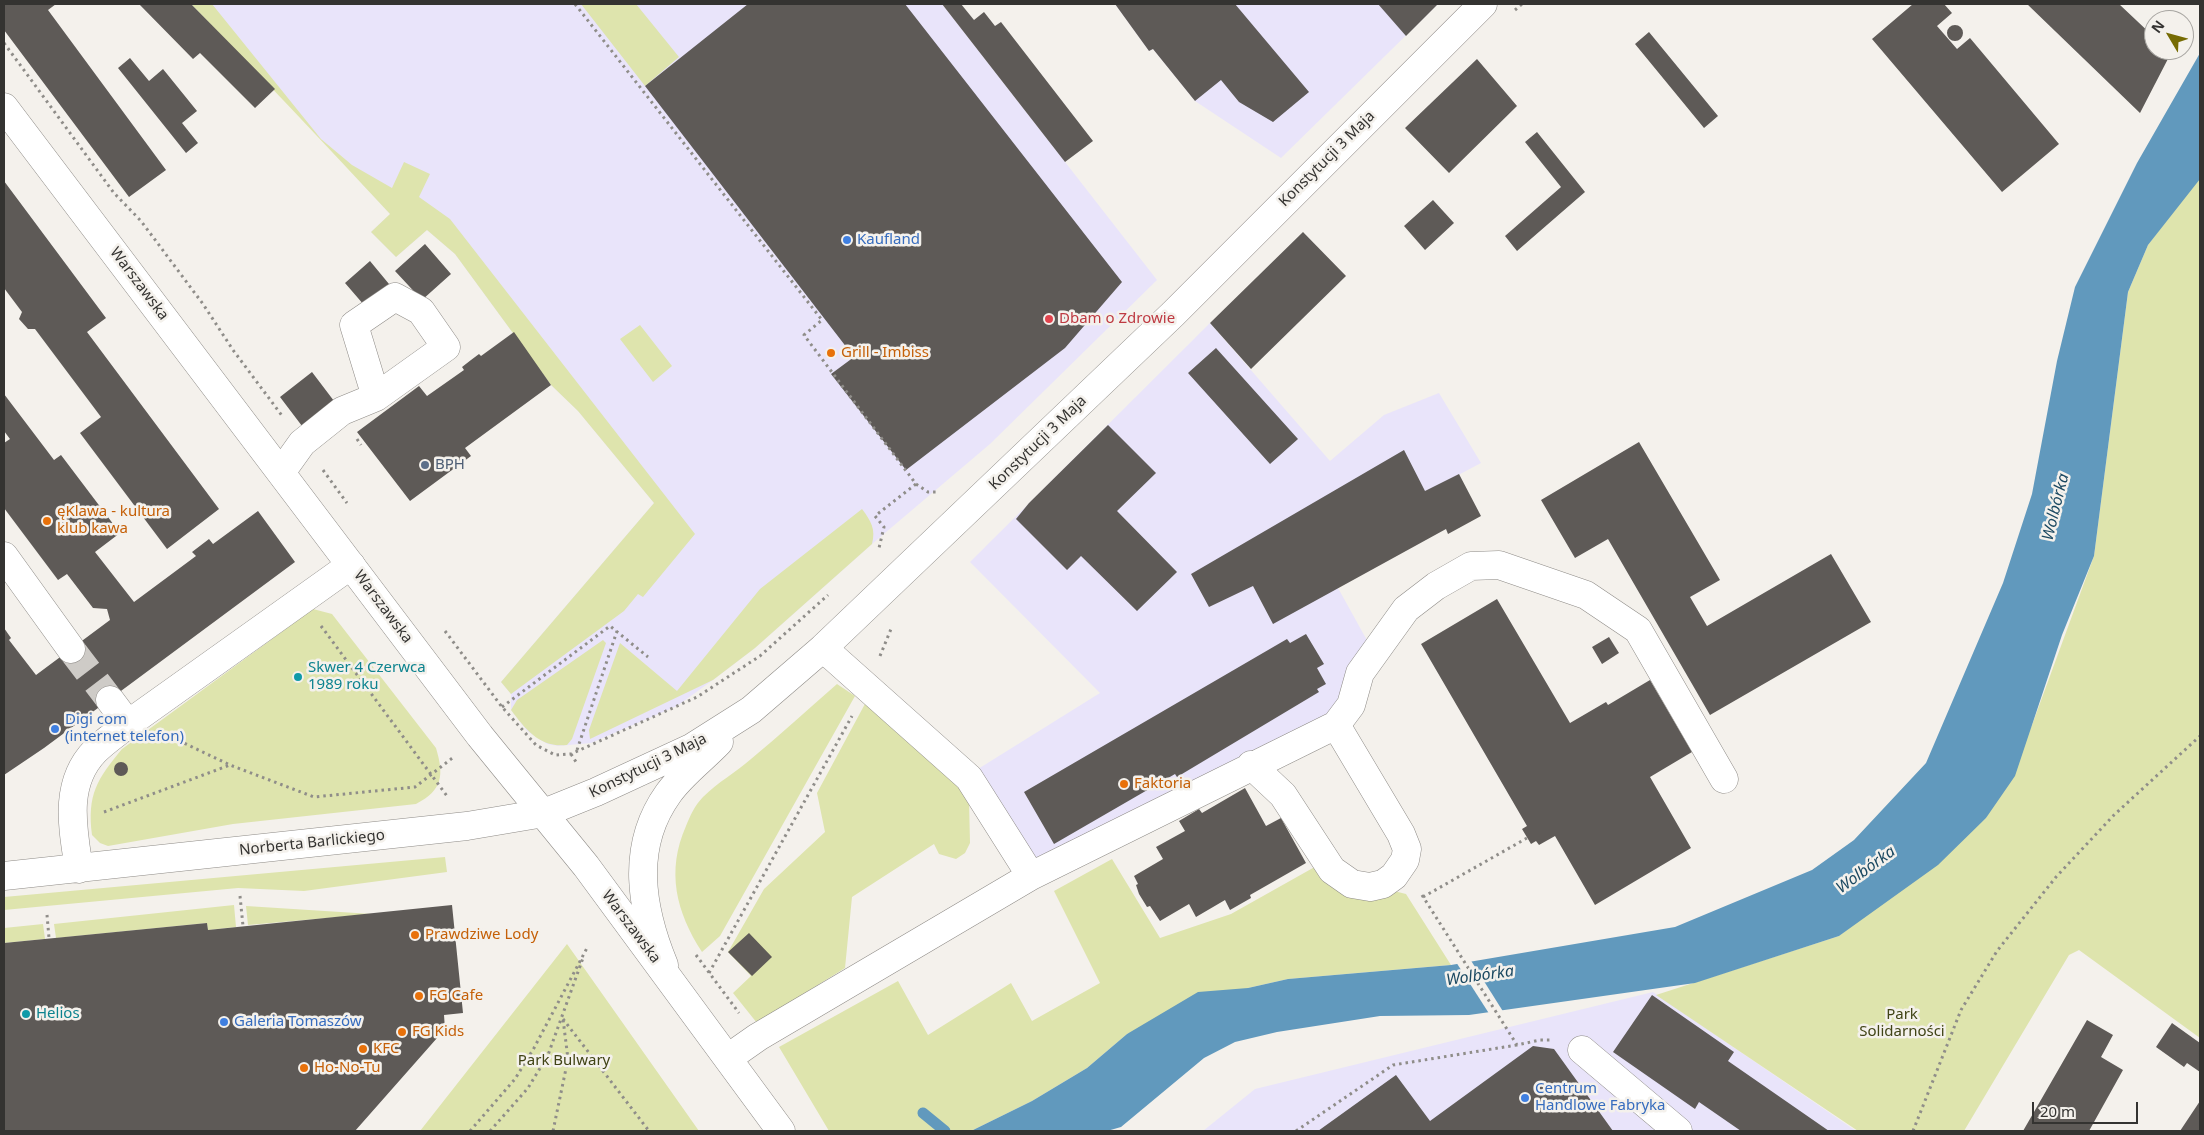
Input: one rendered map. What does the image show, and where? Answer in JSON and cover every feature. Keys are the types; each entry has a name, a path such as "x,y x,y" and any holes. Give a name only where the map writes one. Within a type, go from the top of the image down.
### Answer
{"street":[{"name":"Konstytucji 3 Maja","path":"544,813 596,792 691,748 752,710 823,648 1173,314 1483,4"},
{"name":"Warszawska","path":"4,107 480,736 586,866 781,1131"},
{"path":"282,472 302,443 342,411 376,397"},
{"path":"4,556 71,649"},
{"path":"79,869 72,823 73,798 77,777 94,752 128,724 352,565"},
{"path":"728,1058 758,1037 1031,876 1336,724 1351,705 1360,672 1406,610 1436,586 1471,566 1499,565 1586,595 1638,630 1724,779"},
{"path":"823,648 970,778 1031,876"},
{"path":"110,700 128,724"},
{"path":"671,980 651,933 644,898 643,870 647,842 654,820 668,793 752,710"},
{"path":"1251,765 1283,795 1332,870 1352,884 1370,886 1383,884 1394,876 1405,860 1407,849 1402,834 1336,724"},
{"name":"Norberta Barlickiego","path":"4,876 467,826 544,813"},
{"path":"1582,1050 1678,1131"}],"path":[{"path":"575,4 822,320 804,335 916,484 875,516 884,528 878,550"},
{"path":"4,43 114,193 141,221 186,281 233,350 350,506"},
{"path":"444,630 502,707 536,745 555,755 576,751 697,697 760,656 834,590"},
{"path":"302,600 432,775 467,826"},
{"path":"709,973 867,688 894,622"},
{"path":"128,724 150,727 230,765 314,797 414,787 432,775 480,736 502,707 610,626 648,658"},
{"path":"576,751 617,631"},
{"path":"1913,1131 1961,1010 1997,951 2056,877 2108,822 2200,736"},
{"path":"72,823 230,765"},
{"path":"1423,898 1527,838"},
{"path":"240,896 243,926"},
{"path":"47,915 49,938"},
{"path":"1435,917 1517,1045"},
{"path":"470,1131 520,1071 587,948 548,1055 528,1088 490,1131"},
{"path":"693,950 758,1037"},
{"path":"553,1131 568,1059 563,1018"},
{"path":"563,1018 649,1131"},
{"path":"1296,1131 1393,1065 1550,1040 1561,1041 1582,1050"}],"shaded area":[{"path":"191,4 942,4 1157,280 990,444 872,544 755,648 713,680 677,706 591,743 558,746 547,744 527,731 511,710 511,694 501,682 654,503 578,411 551,385 455,254 427,230 396,257 371,232 390,214 275,89"},
{"path":"1115,4 1438,4 1281,158 1195,101 1153,49 1149,51"},
{"path":"1210,323 1330,461 1384,415 1439,393 1481,463 1317,550 1379,662 1332,718 1048,880 978,769 1100,693 970,562"},
{"path":"1653,992 1856,1131 1203,1131 1255,1089"}],"green space":[{"path":"191,4 212,4 321,139 352,165 392,188 404,162 430,174 419,197 450,219 695,534 643,597 638,594 624,611 511,694 501,682 654,503 578,411 551,385 455,254 427,230 396,257 371,232 390,214"},
{"path":"581,4 636,4 679,57 645,86"},
{"name":"Park Solidarności","path":"2200,175 2200,1038 2079,950 2069,955 1964,1131 1858,1131 1656,995 1839,936 1986,818 2032,725 2094,556 2128,292 2148,245"},
{"path":"640,325 672,366 653,382 620,339"},
{"path":"862,509 872,525 872,544 755,648 713,680 590,739 589,730 620,643 677,691 760,589"},
{"name":"Skwer 4 Czerwca 1989 roku","path":"313,609 332,614 436,748 440,774 439,781 432,793 416,804 233,824 108,846 100,843 92,835 91,809 93,798 100,779 122,749"},
{"path":"603,640 606,643 572,739 567,745 549,744 541,741 528,731 511,710 517,700"},
{"path":"837,684 855,696 720,936 702,952 693,937 680,906 675,875 680,843 691,815 703,797 762,750"},
{"path":"866,702 952,773 969,800 970,843 965,853 956,859 939,854 934,844 852,897 845,968 757,1023 733,993 751,976 728,952 764,889 825,832 817,793"},
{"path":"445,857 447,872 304,891 238,888 4,910 4,897"},
{"path":"1112,859 1160,938 1231,914 1320,864 1386,889 1406,894 1451,965 1288,979 1248,988 1127,1034 1087,1068 1032,1101 971,1131 829,1131 779,1047 898,981 928,1035 1011,983 1032,1021 1100,983 1054,891"},
{"path":"234,905 236,927 208,930 207,923 56,938 54,924"},
{"path":"246,906 372,914 248,925"},
{"path":"43,924 45,939 4,943 4,928"},
{"name":"Park Bulwary","path":"567,944 699,1131 420,1131"}],"water":[{"name":"Wolbórka","path":"2200,53 2200,179 2148,245 2128,292 2094,556 2062,635 2015,776 1986,818 1938,865 1839,936 1695,983 1469,1015 1380,1016 1277,1032 1235,1042 1204,1058 1121,1127 1107,1131 971,1131 1032,1101 1087,1068 1127,1034 1198,992 1248,988 1288,979 1451,965 1675,927 1812,870 1854,840 1926,763 2003,583 2032,494 2057,361 2075,287 2137,163"}],"pier":[{"path":"1470,959 1504,1013 1490,1015 1456,962"}],"building":[{"path":"4,4 56,4 48,10 166,170 129,197 4,30"},
{"path":"139,4 191,4 275,89 255,108 200,53 193,59"},
{"path":"748,4 905,4 1122,282 1065,348 906,470 831,374 854,357 645,86"},
{"path":"942,4 961,4 974,20 984,12 995,26 1001,22 1093,141 1065,162"},
{"path":"1115,4 1235,4 1309,92 1273,122 1239,102 1221,80 1195,101 1153,49 1149,51"},
{"path":"1378,4 1438,4 1406,36"},
{"path":"1913,4 1944,4 1952,13 1937,26 1957,49 1970,38 2059,144 2002,192 1872,39"},
{"path":"2027,4 2119,4 2144,28 2144,60 2167,60 2140,113"},
{"path":"1955,25 1963,33 1955,41 1947,33"},
{"path":"1649,32 1718,116 1704,128 1635,44"},
{"path":"130,58 149,81 163,69 197,111 182,123 198,143 186,153 118,68"},
{"path":"1477,59 1517,106 1449,173 1405,128"},
{"path":"1537,132 1585,192 1517,251 1505,236 1561,187 1525,142"},
{"path":"4,181 106,318 87,332 219,509 167,549 80,433 101,417 35,329 28,329 19,319 22,312 4,288"},
{"path":"1433,200 1454,223 1425,250 1404,226"},
{"path":"1303,232 1346,276 1251,369 1210,323"},
{"path":"425,244 451,274 422,300 395,271"},
{"path":"370,261 389,284 364,305 345,283"},
{"path":"514,332 551,385 465,448 471,456 410,501 357,432 419,386 427,396 464,370 462,367 479,354 481,356"},
{"path":"1216,348 1298,439 1270,464 1188,373"},
{"path":"312,372 334,401 302,426 280,397"},
{"path":"4,394 54,460 61,455 120,533 95,552 134,602 196,556 192,552 209,539 213,544 258,511 295,562 44,748 4,775 4,628 11,638 9,640 36,675 110,620 107,609 93,608 67,574 58,580 4,508 4,443 10,439 4,431"},
{"path":"1108,425 1156,473 1117,511 1177,572 1137,611 1081,556 1067,570 1016,519 1029,503"},
{"path":"1639,442 1720,580 1690,597 1707,626 1831,554 1871,622 1710,715 1608,539 1575,558 1541,500"},
{"path":"1404,450 1425,491 1459,474 1481,516 1448,534 1446,529 1273,624 1253,586 1209,607 1191,574"},
{"path":"1497,599 1570,723 1606,702 1608,705 1650,680 1692,752 1650,777 1691,848 1595,905 1555,836 1539,845 1536,841 1531,844 1522,829 1527,826 1421,644"},
{"path":"1306,634 1324,664 1317,668 1326,684 1317,689 1319,692 1177,777 1175,774 1054,844 1024,792 1287,639 1290,643"},
{"path":"1609,637 1619,653 1602,664 1592,647"},
{"path":"121,762 126,764 128,769 126,774 121,776 116,774 114,769 116,764"},
{"path":"1245,788 1266,826 1281,818 1306,863 1250,895 1251,898 1230,910 1225,900 1196,917 1189,904 1160,921 1150,906 1147,907 1139,894 1136,885 1138,884 1134,876 1163,859 1156,847 1185,831 1179,821 1199,809 1202,813"},
{"name":"Galeria Tomaszów","path":"452,905 463,1013 444,1015 445,1029 355,1131 4,1131 4,943 207,923 208,930"},
{"path":"749,933 772,957 752,976 728,952"},
{"path":"1652,995 1734,1052 1728,1061 1829,1131 1741,1131 1699,1102 1695,1109 1613,1052"},
{"path":"2087,1020 2113,1035 2101,1057 2123,1070 2089,1131 2023,1131"},
{"path":"2172,1023 2200,1043 2200,1072 2187,1063 2184,1067 2156,1047"},
{"name":"Centrum Handlowe Fabryka","path":"1533,1046 1554,1049 1613,1131 1318,1131 1396,1075 1430,1121"},
{"path":"2200,1101 2200,1131 2180,1131"}],"waterway":[{"path":"923,1113 945,1131"}],"tunnel":[{"path":"71,649 110,700"}],"place":[{"name":"Kaufland","path":"847,240"},
{"name":"Dbam o Zdrowie","path":"1049,319"},
{"name":"Grill - Imbiss","path":"831,353"},
{"name":"BPH","path":"425,465"},
{"name":"ęKlawa - kultura klub kawa","path":"47,521"},
{"name":"Skwer 4 Czerwca 1989 roku","path":"298,677"},
{"name":"Digi com (internet telefon)","path":"55,729"},
{"name":"Faktoria","path":"1124,784"},
{"name":"Prawdziwe Lody","path":"415,935"},
{"name":"FG Cafe","path":"419,996"},
{"name":"Helios","path":"26,1014"},
{"name":"Galeria Tomaszów","path":"224,1022"},
{"name":"FG Kids","path":"402,1032"},
{"name":"KFC","path":"363,1049"},
{"name":"Ho-No-Tu","path":"304,1068"},
{"name":"Centrum Handlowe Fabryka","path":"1525,1098"}]}
